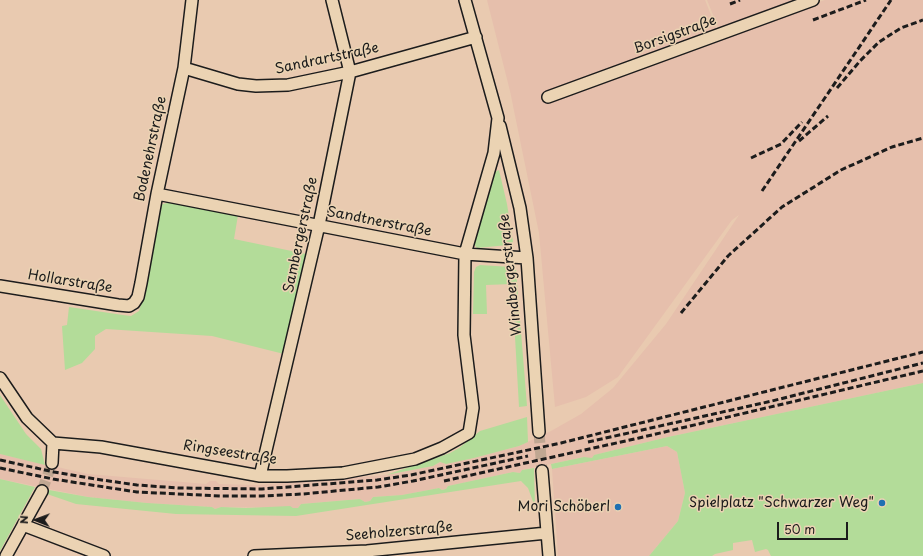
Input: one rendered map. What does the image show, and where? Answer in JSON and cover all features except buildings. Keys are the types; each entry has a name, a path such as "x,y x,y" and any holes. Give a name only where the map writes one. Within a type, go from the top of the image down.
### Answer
{"street":[{"name":"Bodenehrstraße","path":"134,304 138,297 141,283 157,194 184,68 192,0"},
{"name":"Sambergerstraße","path":"260,476 319,225 350,72 332,0"},
{"name":"Windbergerstraße","path":"465,0 498,118 520,208 527,258 539,432"},
{"name":"Borsigstraße","path":"548,97 813,0"},
{"name":"Sandrartstraße","path":"184,68 222,81 256,86 288,85 350,72 476,38"},
{"path":"466,254 494,153 498,118"},
{"name":"Sandtnerstraße","path":"157,194 466,254 527,258"},
{"name":"Ringseestraße","path":"53,443 101,447 260,476 317,475 378,467 415,459 442,448 469,433 473,408 464,335 466,254"},
{"name":"Hollarstraße","path":"0,286 118,305 129,306 134,304"},
{"path":"0,378 27,418 53,443 52,463"},
{"path":"542,471 549,556"},
{"path":"6,556 42,491"},
{"path":"23,525 104,556"},
{"name":"Seeholzerstraße","path":"254,556 386,550 547,533"}],"shaded area":[{"path":"487,0 705,0 719,35 825,0 923,0 923,383 668,437 594,455 592,458 588,459 584,457 522,470 520,473 513,472 448,486 446,489 442,490 439,488 402,495 373,497 370,501 365,502 360,499 301,504 298,508 221,507 215,509 212,507 147,503 88,497 0,479 0,454 88,474 206,484 210,481 216,481 219,484 257,485 386,475 433,466 441,462 446,464 474,458 519,446 551,431 581,414 613,388 666,324 739,215 732,220 618,377 586,397 555,407 539,233 510,91"},
{"path":"707,0 796,0 720,32"},
{"name":"Mori Schöberl","path":"667,446 677,452 685,493 678,521 649,556 558,556 552,469"}],"green space":[{"path":"499,170 507,204 513,242 508,245 477,248 473,243 495,172"},
{"path":"170,202 238,215 234,239 306,254 284,354 212,336 106,329 95,336 95,349 82,363 65,370 62,326 67,325 69,307 131,316 139,311 143,298 160,205"},
{"path":"480,265 511,267 516,270 527,406 519,407 512,284 486,285 487,314 473,314 474,272 476,267"},
{"path":"923,383 923,556 771,556 766,549 755,552 752,540 733,543 733,550 712,556 649,556 678,521 685,493 677,452 667,446 552,469 551,464 584,457 592,458 594,455 668,437"},
{"path":"0,395 26,434 41,449 45,465 0,454"},
{"path":"527,417 528,442 519,446 474,458 446,464 440,462 433,466 386,475 450,453 459,448 480,431"},
{"path":"534,468 535,507 528,488 521,481 296,516 176,514 76,504 47,494 49,490 88,497 147,503 212,507 215,509 221,507 246,508 290,506 293,508 298,508 301,504 360,499 365,502 370,501 373,497 402,495 439,488 442,490 446,489 448,486 513,472 520,473 522,470"},
{"path":"0,479 35,487 0,551"}],"tunnel":[{"path":"539,432 542,471"},
{"path":"42,491 52,463"}],"railway":[{"path":"730,4 740,0"},
{"path":"813,20 866,0"},
{"path":"762,191 891,0"},
{"path":"837,88 860,61 879,42 901,28 923,20"},
{"path":"799,141 828,116"},
{"path":"751,158 781,144 802,122"},
{"path":"681,313 728,256 782,207 841,170 892,147 923,138"},
{"path":"0,460 95,479 137,485 178,488 262,489 377,480 411,475 561,443 923,352"},
{"path":"588,442 772,401 923,363"},
{"path":"444,481 639,438 923,371"},
{"path":"0,468 53,479 137,492 221,496 262,496 378,487 413,481 528,456"}],"place":[{"name":"Spielplatz \"Schwarzer Weg\"","path":"882,503"},
{"name":"Mori Schöberl","path":"618,507"}]}
